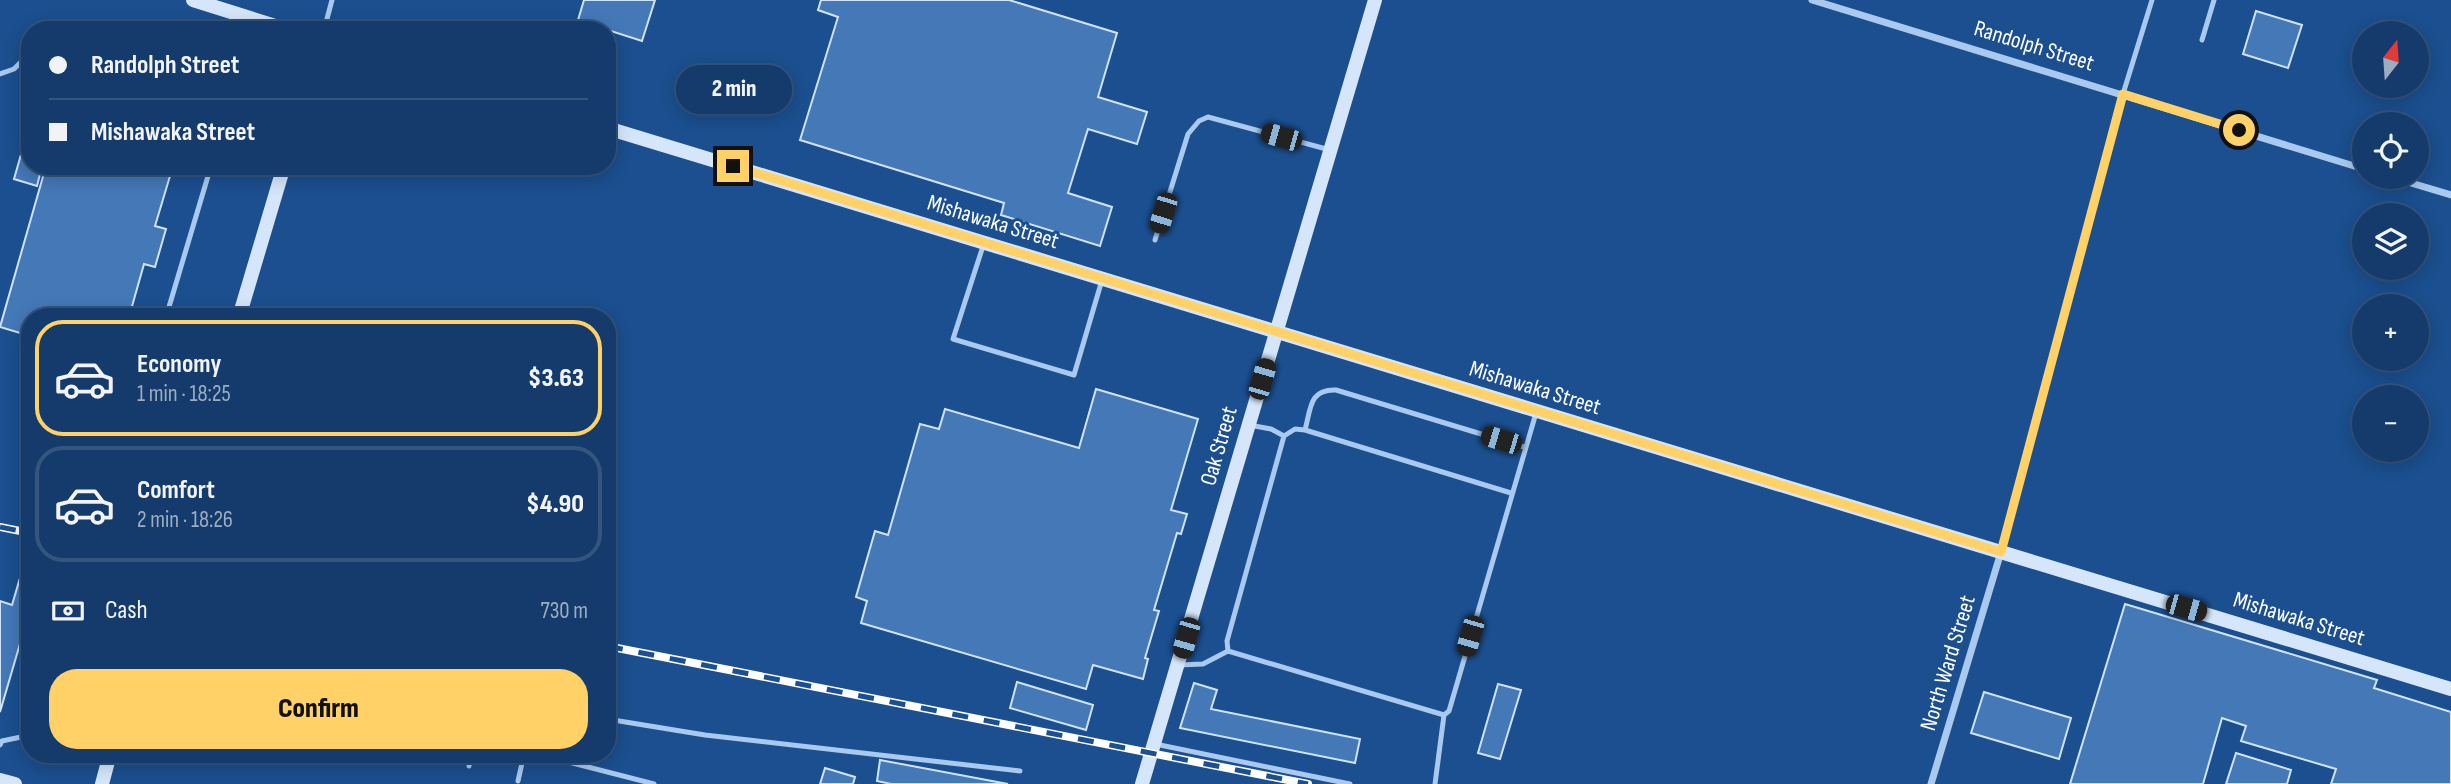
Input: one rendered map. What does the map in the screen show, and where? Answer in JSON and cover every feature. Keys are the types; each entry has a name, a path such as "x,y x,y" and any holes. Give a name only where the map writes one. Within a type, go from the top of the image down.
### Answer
{"street":[{"path":"193,0 260,21"},
{"name":"Oak Street","path":"1142,784 1375,0"},
{"name":"Randolph Street","path":"1812,0 2352,165"},
{"name":"Mishawaka Street","path":"616,131 2451,689"},
{"path":"242,308 281,175"},
{"path":"2429,188 2451,195"},
{"name":"North Ward Street","path":"1931,784 2001,552"},
{"path":"102,784 108,763"},
{"path":"0,780 15,784"}],"lane":[{"path":"326,21 332,0"},
{"path":"2001,552 2123,94 2152,0"},
{"path":"2202,40 2214,0"},
{"path":"0,74 14,69 21,62"},
{"path":"1155,240 1188,134 1199,121 1208,117 1330,150"},
{"path":"169,308 208,175"},
{"path":"984,243 953,339 1074,375 1102,279"},
{"path":"1305,430 1315,396 1323,389 1336,390 1524,447"},
{"path":"1435,784 1444,715 1449,711 1536,412"},
{"path":"1249,425 1271,429 1284,436"},
{"path":"1228,650 1227,640 1284,436 1295,429 1511,492"},
{"path":"1178,665 1203,664 1228,650 1444,715"},
{"path":"616,720 705,735 1020,771"},
{"path":"0,745 2,741 21,737"},
{"path":"1155,744 1350,784"},
{"path":"517,781 522,763"},
{"path":"573,763 654,784"}],"building":[{"path":"584,0 655,0 642,41 616,33 616,21 578,21"},
{"path":"821,0 1009,0 1117,33 1098,97 1147,112 1137,144 1088,129 1068,193 1112,207 1100,246 1001,215 1004,203 800,140 838,17 818,10"},
{"path":"2256,11 2302,25 2288,68 2243,54"},
{"path":"21,154 21,175 40,175 37,186 14,179"},
{"path":"43,175 170,175 155,226 166,229 155,267 144,264 132,308 21,308 21,333 0,327"},
{"path":"1096,389 1198,419 1171,510 1187,514 1181,534 1177,533 1154,610 1159,611 1145,658 1148,659 1143,679 1093,665 1086,689 861,623 867,601 856,597 875,531 888,535 920,424 939,429 945,409 1079,448"},
{"path":"21,578 21,640 0,712 0,601 12,605"},
{"path":"2125,604 2377,680 2374,688 2451,712 2451,784 2331,784 2336,769 2241,741 2246,726 2222,718 2203,784 2070,784"},
{"path":"1017,682 1093,705 1086,730 1010,708"},
{"path":"1194,683 1217,690 1211,709 1360,739 1355,763 1180,728"},
{"path":"1498,684 1521,690 1500,759 1478,753"},
{"path":"1984,692 2071,718 2059,759 1971,733"},
{"path":"2236,753 2291,770 2287,784 2226,784"},
{"path":"880,760 1008,784 891,784 877,781"},
{"path":"825,768 855,777 853,784 820,784"}],"railway":[{"path":"0,527 21,531"},
{"path":"616,648 1308,784"}],"route":[{"path":"733,166 2001,552 2123,94 2239,130"}]}
